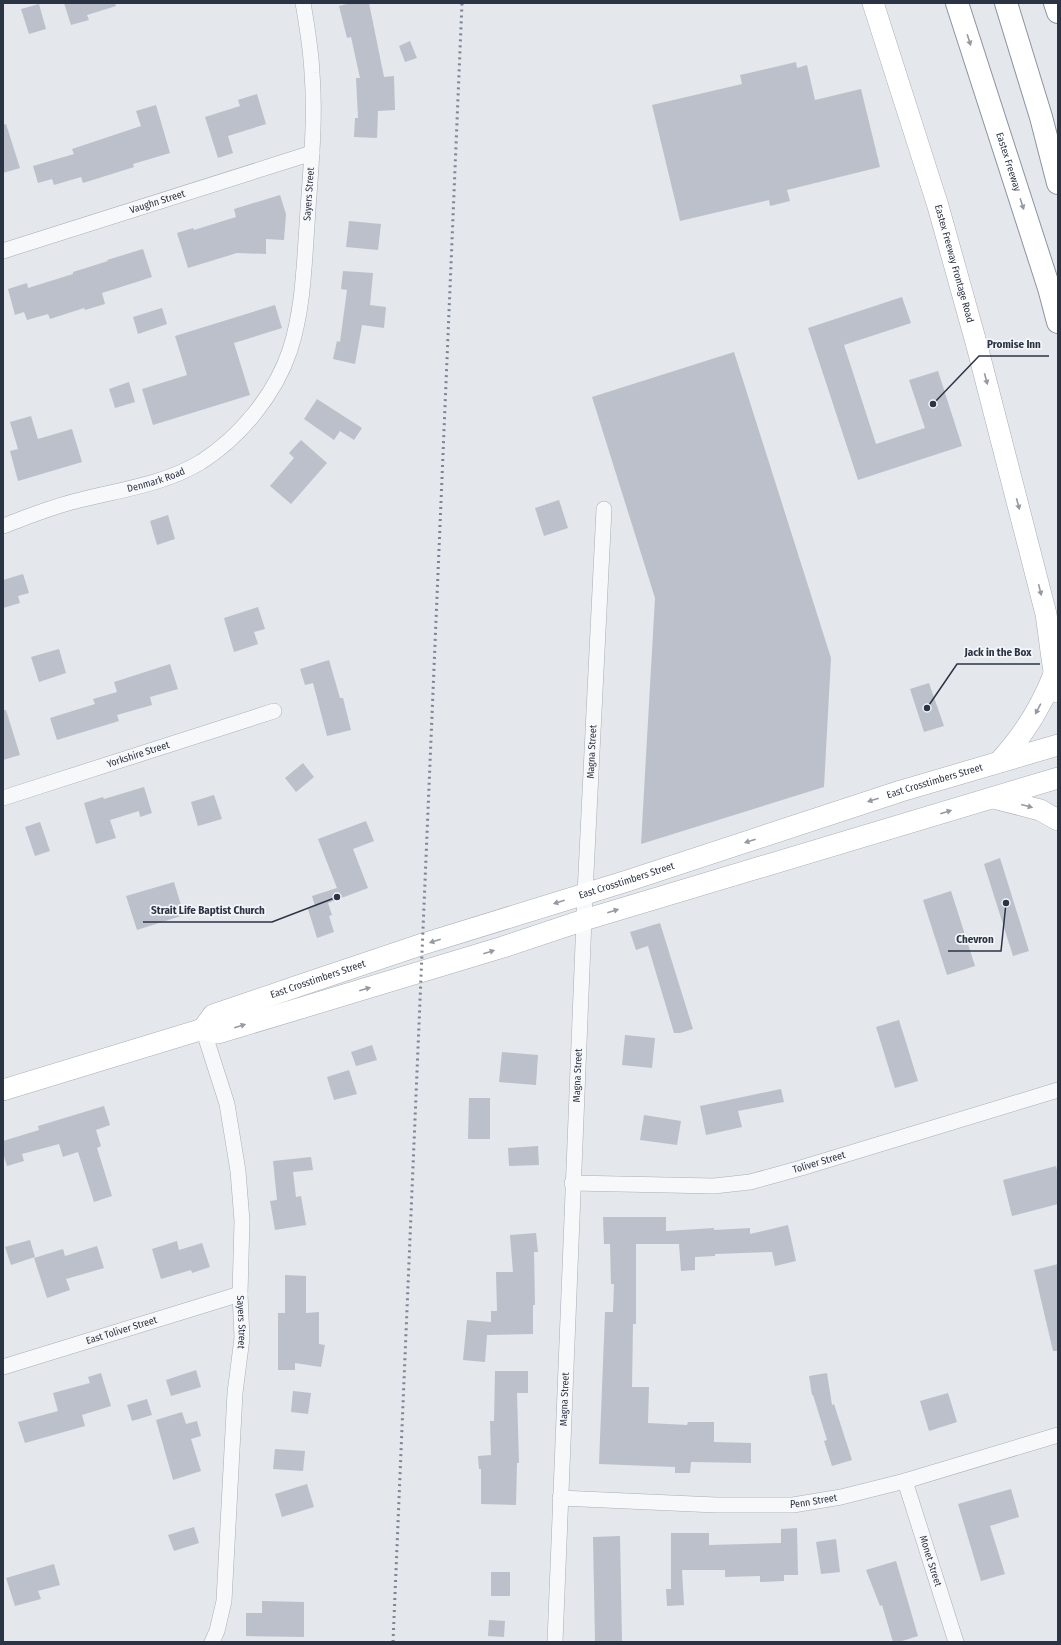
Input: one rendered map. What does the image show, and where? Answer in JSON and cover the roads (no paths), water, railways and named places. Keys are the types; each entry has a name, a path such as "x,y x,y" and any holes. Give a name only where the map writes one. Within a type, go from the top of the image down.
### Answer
{"highway":[{"name":"Eastex Freeway","path":"957,3 1049,288 1058,322"},
{"path":"1006,3 1041,117 1058,183"},
{"path":"1055,3 1058,12"}],"main road":[{"path":"859,3 938,206"},
{"name":"Eastex Freeway Frontage Road","path":"873,3 938,206 977,346 1053,636 1056,683"},
{"path":"999,762 1017,742 1033,719 1044,697 1056,683"},
{"name":"East Crosstimbers Street","path":"3,1090 203,1029 214,1015 423,944 584,894 901,791 1058,745"},
{"name":"East Crosstimbers Street","path":"203,1029 218,1034 503,947 584,920 1058,778"},
{"path":"993,798 1040,810 1058,820"}],"street":[{"name":"Sayers Street","path":"276,380 289,352 302,298 312,153 313,74 303,3"},
{"name":"Vaughn Street","path":"3,251 312,153"},
{"name":"Denmark Road","path":"3,526 47,509 156,482 200,462 222,446 247,422 264,400 276,380"},
{"name":"Magna Street","path":"555,1642 584,894 604,509"},
{"name":"Yorkshire Street","path":"3,798 274,711"},
{"name":"Sayers Street","path":"203,1029 227,1104 238,1171 242,1221 240,1294 242,1338 235,1393 224,1601 217,1631 212,1642"},
{"name":"Toliver Street","path":"572,1183 714,1186 750,1182 1058,1090"},
{"name":"East Toliver Street","path":"3,1367 240,1294"},
{"name":"Penn Street","path":"560,1498 716,1505 793,1505 841,1497 905,1481 1058,1435"},
{"name":"Monet Street","path":"905,1481 956,1642"}],"railway":[{"path":"393,1642 462,3"}],"place":[{"name":"Promise Inn","path":"933,404"},
{"name":"Jack in the Box","path":"927,708"},
{"name":"Strait Life Baptist Church","path":"337,897"},
{"name":"Chevron","path":"1006,903"}]}
